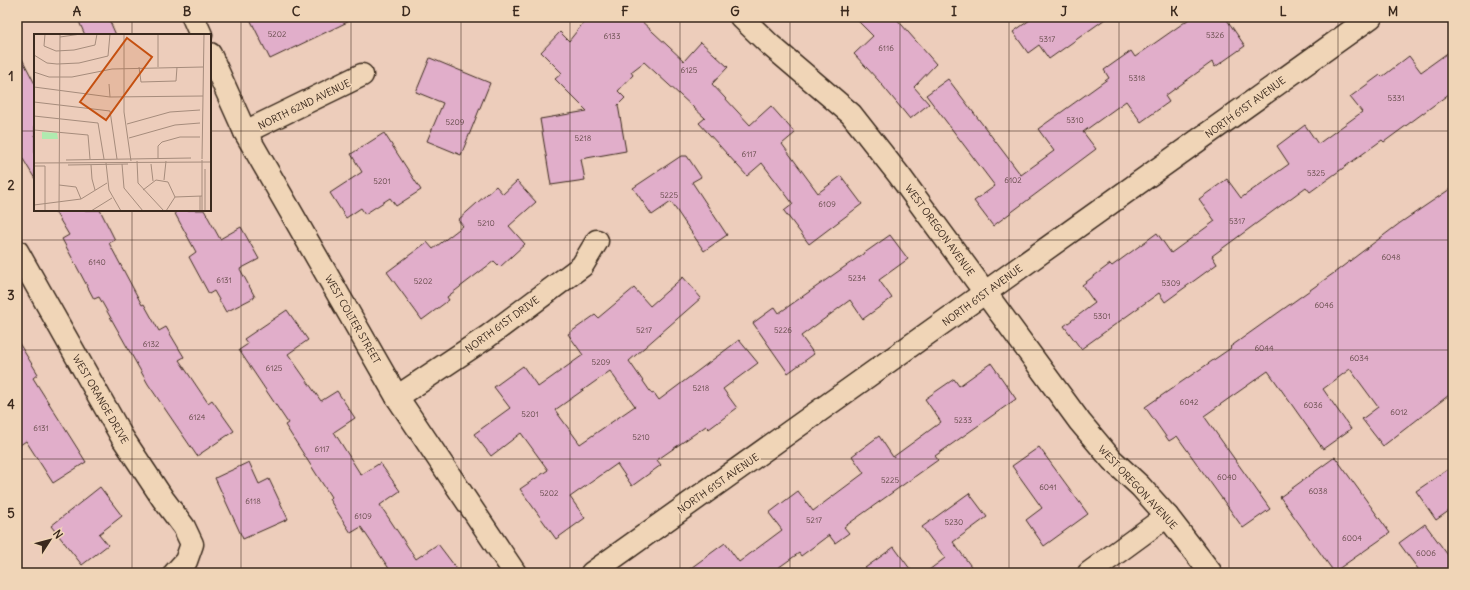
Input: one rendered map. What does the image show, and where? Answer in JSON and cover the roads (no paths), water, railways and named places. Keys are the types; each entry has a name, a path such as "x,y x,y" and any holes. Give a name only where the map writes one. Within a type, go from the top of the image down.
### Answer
{"street":[{"path":"193,17 201,34"},
{"name":"WEST OREGON AVENUE","path":"741,17 769,44 851,114 899,175 986,292 1080,422 1112,460 1140,486 1167,516 1210,573"},
{"name":"NORTH 61ST AVENUE","path":"592,573 1371,17"},
{"name":"WEST COLTER STREET","path":"211,56 245,132 397,397 516,573"},
{"name":"NORTH 62ND AVENUE","path":"245,132 362,75"},
{"name":"NORTH 61ST DRIVE","path":"397,397 487,337 582,266 596,241"},
{"name":"WEST ORANGE DRIVE","path":"17,251 122,437 163,499 184,526 192,544 186,561 175,573"},
{"path":"1089,573 1167,516"}]}
